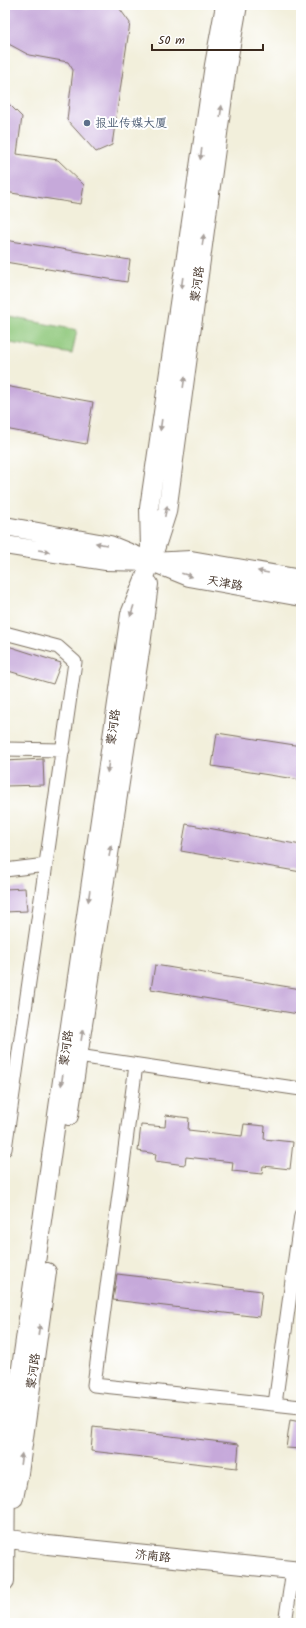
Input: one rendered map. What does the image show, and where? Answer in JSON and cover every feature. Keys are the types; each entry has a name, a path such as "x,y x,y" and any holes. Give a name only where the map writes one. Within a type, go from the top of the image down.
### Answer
{"street":[{"name":"蒙河路","path":"5,1539 19,1473 78,1056 141,645 151,562 149,508 213,73 225,5"},
{"name":"蒙河路","path":"5,1581 6,1473 130,614 151,562 167,512 225,83 238,5"},
{"name":"天津路","path":"5,526 110,545 189,577 301,597"},
{"name":"天津路","path":"5,545 106,561 151,562 191,560 301,579"},
{"path":"5,633 58,647 75,662 5,1149"},
{"path":"5,749 63,750"},
{"path":"5,870 46,865"},
{"path":"78,1056 301,1089"},
{"path":"136,1065 94,1385 301,1407"},
{"path":"275,1404 301,1215"},
{"name":"济南路","path":"5,1539 49,1538 298,1568"},
{"path":"285,1623 298,1568"}],"green space":[{"path":"5,316 77,330 72,354 5,342"}],"building":[{"path":"5,5 117,5 130,23 112,145 96,152 67,120 73,70 68,62 29,55 5,42"},
{"path":"5,100 22,117 17,154 58,160 84,185 81,204 5,192"},
{"path":"5,240 130,260 127,282 5,262"},
{"path":"5,386 93,402 86,444 5,429"},
{"path":"5,645 61,663 53,684 5,670"},
{"path":"217,733 301,746 301,780 212,766"},
{"path":"43,759 44,785 5,786 5,761"},
{"path":"186,824 301,845 301,872 181,851"},
{"path":"25,888 27,911 5,912 5,889"},
{"path":"155,965 301,989 298,1014 151,989"},
{"path":"166,1115 189,1118 188,1130 242,1136 244,1124 265,1126 264,1139 293,1142 290,1169 263,1166 262,1174 232,1171 233,1162 186,1157 185,1165 155,1161 156,1154 138,1151 141,1125 165,1127"},
{"path":"117,1274 262,1291 259,1317 113,1300"},
{"path":"290,1420 301,1422 301,1449 286,1448"},
{"path":"93,1427 239,1444 237,1468 91,1451"}],"place":[{"name":"报业传媒大厦","path":"87,123"}]}
